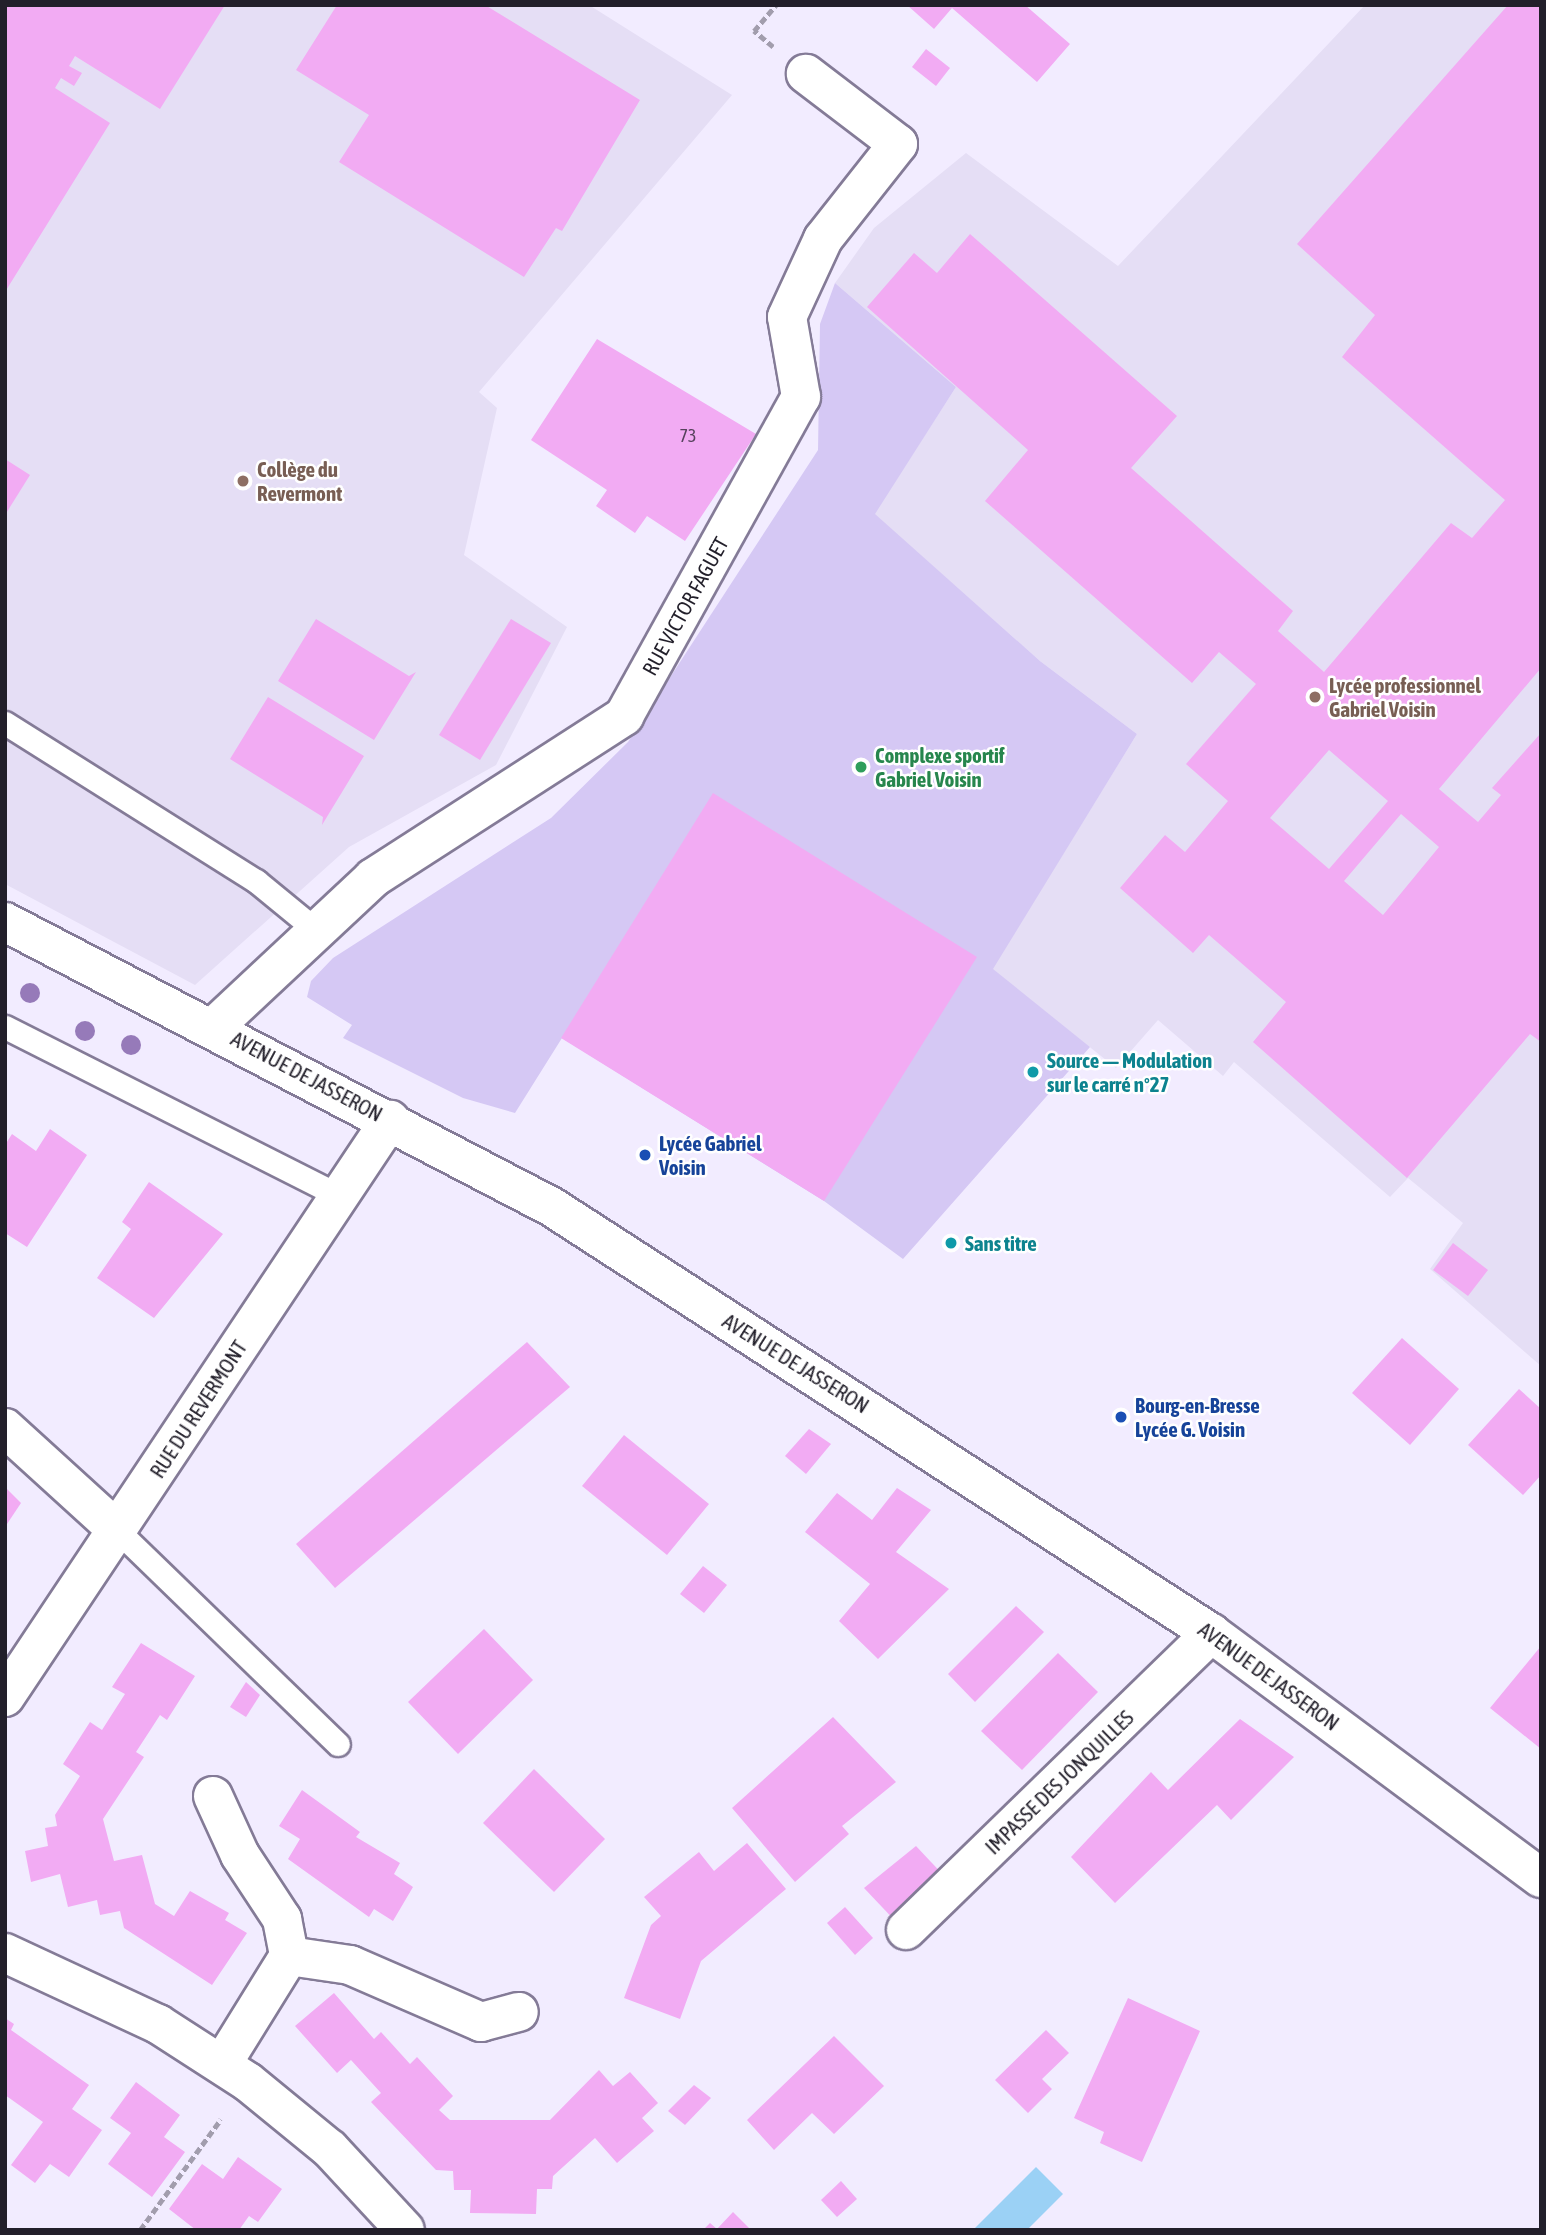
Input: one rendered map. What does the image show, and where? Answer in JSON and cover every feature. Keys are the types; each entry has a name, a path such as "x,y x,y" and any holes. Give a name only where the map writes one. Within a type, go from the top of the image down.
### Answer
{"street":[{"name":"RUE VICTOR FAGUET","path":"214,1027 373,878 624,716 801,397 788,317 823,239 898,144 807,74"},
{"name":"AVENUE DE JASSERON","path":"5,922 214,1027 552,1207 1211,1633 1541,1878"},
{"name":"RUE DU REVERMONT","path":"5,1697 390,1120"},
{"path":"5,1428 118,1531"},
{"name":"IMPASSE DES JONQUILLES","path":"906,1930 1211,1633"},
{"path":"213,1796 240,1855 282,1919 289,1956 235,2073"},
{"path":"5,1953 85,1986 235,2073 330,2149 405,2230"},
{"path":"289,1956 350,1965 481,2022 519,2012"}],"lane":[{"path":"5,723 256,881 317,931"},
{"path":"5,1027 339,1196"},
{"path":"118,1531 338,1744"}],"path":[{"path":"140,2230 235,2073"}],"shaded area":[{"name":"Collège du Revermont","path":"5,5 589,5 732,95 479,392 497,408 464,555 567,627 496,765 349,847 195,985 5,884"},
{"name":"Lycée professionnel Gabriel Voisin","path":"1365,5 1541,5 1541,1366 1430,1269 1463,1223 1408,1178 1390,1197 1234,1062 1223,1076 1158,1020 1116,1068 992,969 1137,734 1040,661 874,514 956,387 835,283 874,228 966,153 1118,266"},
{"name":"Complexe sportif Gabriel Voisin","path":"835,283 956,387 875,514 1040,661 1137,734 993,969 1090,1047 903,1259 824,1201 562,1038 515,1113 463,1098 343,1038 352,1025 307,997 311,981 333,958 551,818 628,742 818,450 820,324"}],"water":[{"path":"1036,2167 1063,2194 1027,2230 973,2230"}],"building":[{"path":"5,5 225,5 160,109 75,56 69,66 82,73 74,86 61,78 55,88 110,123 5,292"},
{"path":"337,5 485,5 640,100 562,231 556,228 524,277 339,162 369,115 296,70"},
{"path":"907,5 1025,5 1070,44 1037,82 952,8 934,29"},
{"path":"1508,5 1541,5 1541,668 1439,789 1478,822 1501,795 1492,788 1541,733 1541,1042 1530,1034 1407,1178 1253,1042 1286,1002 1209,935 1193,953 1120,888 1165,835 1185,852 1228,801 1186,764 1256,684 1219,652 1192,683 985,501 1028,450 867,307 914,253 937,273 970,234 1177,416 1131,468 1293,611 1278,631 1324,672 1451,523 1472,538 1505,500 1342,357 1375,315 1297,244","holes":["1329,750 1388,801 1329,869 1270,818","1401,814 1439,847 1383,915 1344,881"]},
{"path":"926,49 950,68 936,86 912,67"},
{"path":"597,339 756,434 685,541 647,516 635,533 596,506 607,490 531,440"},
{"path":"5,459 30,475 5,515"},
{"path":"316,619 409,676 416,672 374,740 278,681"},
{"path":"511,619 551,643 480,760 439,735"},
{"path":"268,697 364,756 322,825 323,817 230,759"},
{"path":"713,793 977,957 824,1201 561,1038"},
{"path":"50,1129 87,1155 27,1247 5,1233 5,1145 12,1134 36,1151"},
{"path":"149,1182 223,1234 154,1318 97,1278 131,1229 122,1222"},
{"path":"1453,1243 1488,1270 1468,1296 1433,1270"},
{"path":"1402,1338 1459,1389 1410,1445 1352,1393"},
{"path":"527,1342 570,1387 335,1588 296,1544"},
{"path":"1519,1389 1541,1409 1541,1475 1523,1495 1468,1445"},
{"path":"809,1429 831,1444 806,1474 785,1456"},
{"path":"624,1435 709,1504 667,1555 582,1486"},
{"path":"5,1487 21,1503 5,1527"},
{"path":"897,1488 931,1510 896,1552 949,1589 878,1659 839,1621 870,1584 805,1532 837,1493 872,1520"},
{"path":"703,1566 727,1585 704,1613 680,1594"},
{"path":"1016,1606 1044,1632 975,1702 948,1674"},
{"path":"484,1629 533,1680 458,1754 408,1702"},
{"path":"141,1643 195,1676 167,1720 160,1715 136,1752 144,1757 103,1819 114,1861 142,1855 155,1904 174,1916 190,1891 229,1913 225,1920 247,1933 212,1985 124,1928 120,1911 100,1915 97,1900 68,1907 60,1874 31,1882 25,1851 48,1846 45,1828 57,1826 55,1815 80,1776 63,1764 90,1722 102,1730 125,1694 112,1687"},
{"path":"1541,1646 1541,1749 1490,1708"},
{"path":"1058,1653 1098,1692 1022,1770 981,1731"},
{"path":"246,1682 260,1695 246,1717 230,1707"},
{"path":"833,1717 896,1782 842,1826 849,1834 795,1882 732,1808"},
{"path":"1240,1719 1294,1757 1231,1820 1217,1805 1115,1903 1071,1857 1151,1772 1168,1790"},
{"path":"534,1769 605,1839 554,1892 483,1823"},
{"path":"302,1790 360,1832 356,1837 400,1863 394,1874 413,1887 393,1921 374,1909 369,1917 288,1859 300,1839 279,1826"},
{"path":"747,1843 786,1889 701,1961 680,2019 624,1998 651,1925 661,1916 644,1897 699,1852 714,1871"},
{"path":"916,1846 947,1879 900,1926 864,1888"},
{"path":"845,1907 873,1938 855,1955 827,1923"},
{"path":"334,1993 374,2039 381,2032 410,2064 417,2057 453,2096 439,2110 450,2120 550,2120 599,2070 613,2086 630,2072 658,2103 642,2118 654,2131 617,2163 595,2138 553,2176 552,2189 537,2189 536,2214 470,2213 471,2190 454,2190 453,2171 436,2170 371,2102 381,2093 351,2060 337,2073 295,2026"},
{"path":"1128,1998 1200,2031 1142,2162 1100,2143 1104,2132 1074,2118"},
{"path":"5,2018 14,2024 11,2030 89,2085 72,2109 102,2130 69,2177 50,2164 35,2183 11,2165 43,2122 5,2095"},
{"path":"1046,2030 1069,2053 1042,2079 1052,2089 1028,2113 995,2080"},
{"path":"834,2036 884,2086 834,2134 812,2113 774,2150 747,2120"},
{"path":"136,2082 180,2115 164,2137 185,2152 152,2197 108,2164 131,2133 110,2118"},
{"path":"694,2085 711,2098 685,2125 668,2111"},
{"path":"238,2157 282,2189 258,2222 249,2216 239,2230 196,2230 169,2209 202,2164 223,2179"},
{"path":"841,2181 857,2199 837,2217 821,2200"},
{"path":"733,2212 751,2230 703,2230 710,2223 717,2229"}],"place":[{"name":"Collège du Revermont","path":"243,481"},
{"name":"Lycée professionnel Gabriel Voisin","path":"1315,697"},
{"name":"Complexe sportif Gabriel Voisin","path":"861,767"},
{"name":"Source — Modulation sur le carré n°27","path":"1033,1072"},
{"name":"Lycée Gabriel Voisin","path":"645,1155"},
{"name":"Sans titre","path":"951,1243"},
{"name":"Bourg-en-Bresse Lycée G. Voisin","path":"1121,1417"}]}
